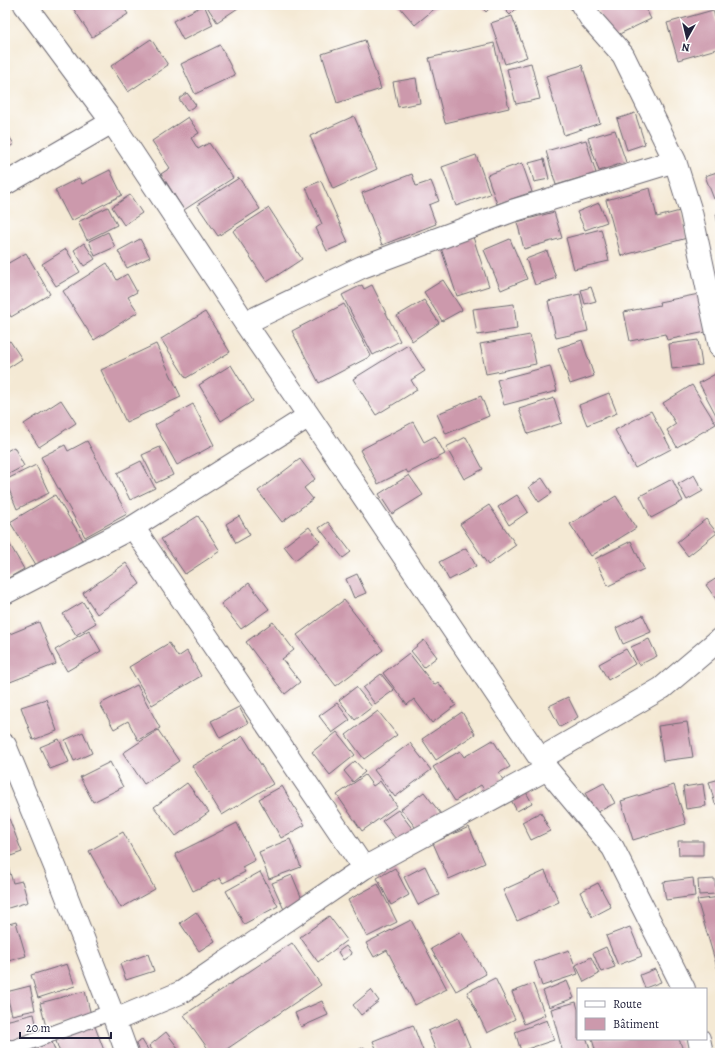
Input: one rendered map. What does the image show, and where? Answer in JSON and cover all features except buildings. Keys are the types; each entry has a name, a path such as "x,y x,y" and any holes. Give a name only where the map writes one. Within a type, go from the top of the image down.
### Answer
{"street":[{"path":"25,5 112,122 245,323 310,416 543,764 614,848 684,988"},
{"path":"582,5 591,19 623,55 675,161 692,212 720,347"},
{"path":"5,184 112,122"},
{"path":"245,323 362,267 512,211 675,161"},
{"path":"5,594 133,528 310,416"},
{"path":"133,528 364,868"},
{"path":"114,1016 182,992 364,868 543,764 662,688 720,638"},
{"path":"5,746 56,869 127,1053"},
{"path":"699,1040 702,1053"}],"lane":[{"path":"5,1048 13,1048 114,1016"}]}
